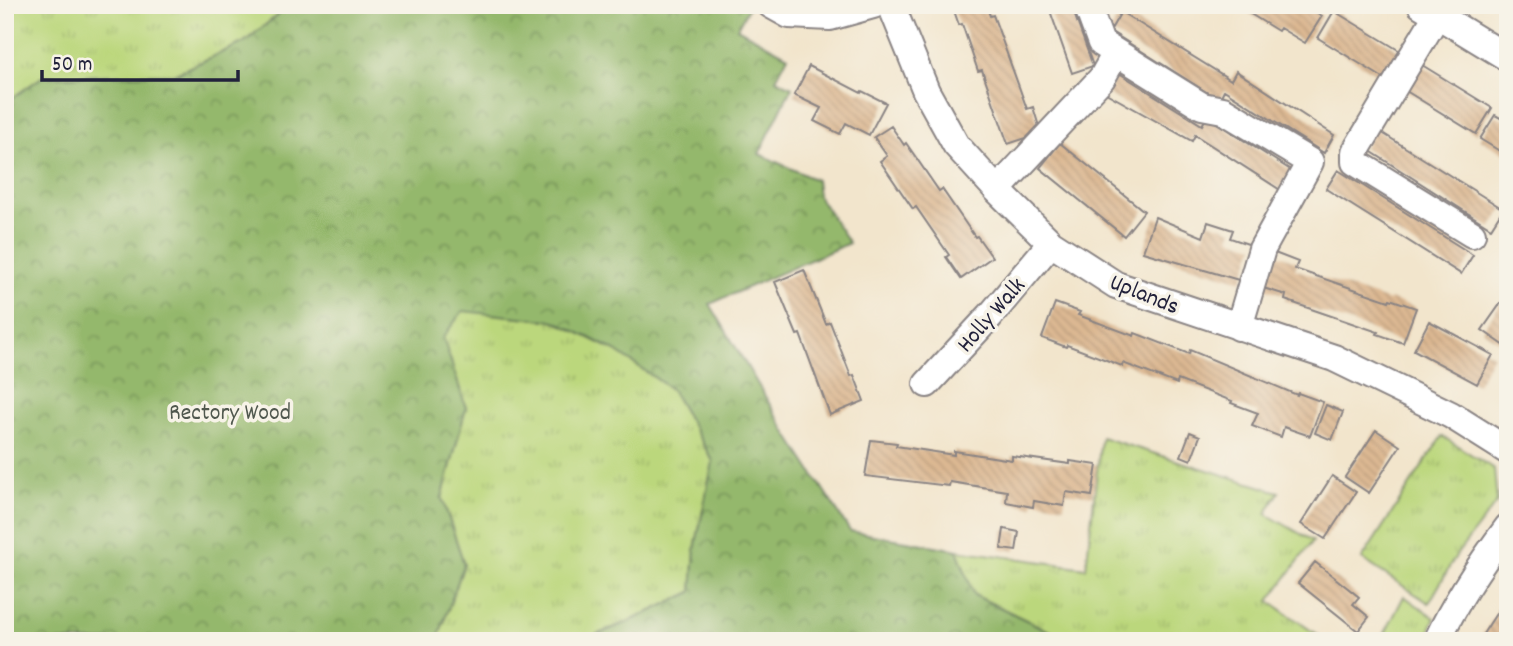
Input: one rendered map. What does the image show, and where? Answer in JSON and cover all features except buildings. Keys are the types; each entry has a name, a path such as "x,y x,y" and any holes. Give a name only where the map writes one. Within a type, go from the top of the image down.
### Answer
{"street":[{"path":"771,5 789,15 830,17 873,5"},
{"name":"Uplands","path":"891,5 926,91 956,145 1051,243 1116,285 1334,358 1451,415 1508,450"},
{"path":"1087,5 1101,43 1202,106 1223,110 1310,162 1262,249 1239,327"},
{"path":"1472,234 1355,162 1355,152 1429,10 1508,58"},
{"path":"997,190 1102,78 1116,53"},
{"name":"Holly Walk","path":"927,384 990,316 1051,243"},
{"path":"1437,641 1477,568 1508,527"}],"green space":[{"path":"5,5 290,5 243,43 174,74 42,77 5,103"},
{"name":"Rectory Wood","path":"290,5 750,5 737,28 788,56 776,79 792,87 759,154 816,180 818,196 849,243 710,304 788,435 850,531 957,550 974,595 1070,641 581,641 692,592 695,549 713,461 671,389 616,351 555,321 463,311 443,337 466,408 442,498 464,564 437,641 5,641 5,103 42,77 175,74 243,43"},
{"path":"462,310 555,321 616,351 671,389 713,461 695,549 692,592 581,641 437,641 464,564 442,498 466,408 443,337"},
{"path":"1442,436 1494,469 1497,502 1457,554 1429,603 1362,559"},
{"path":"1101,437 1279,492 1266,514 1313,541 1269,601 1326,641 1070,641 974,595 957,550 1086,568"},
{"path":"1404,596 1435,618 1425,641 1381,641"}]}
